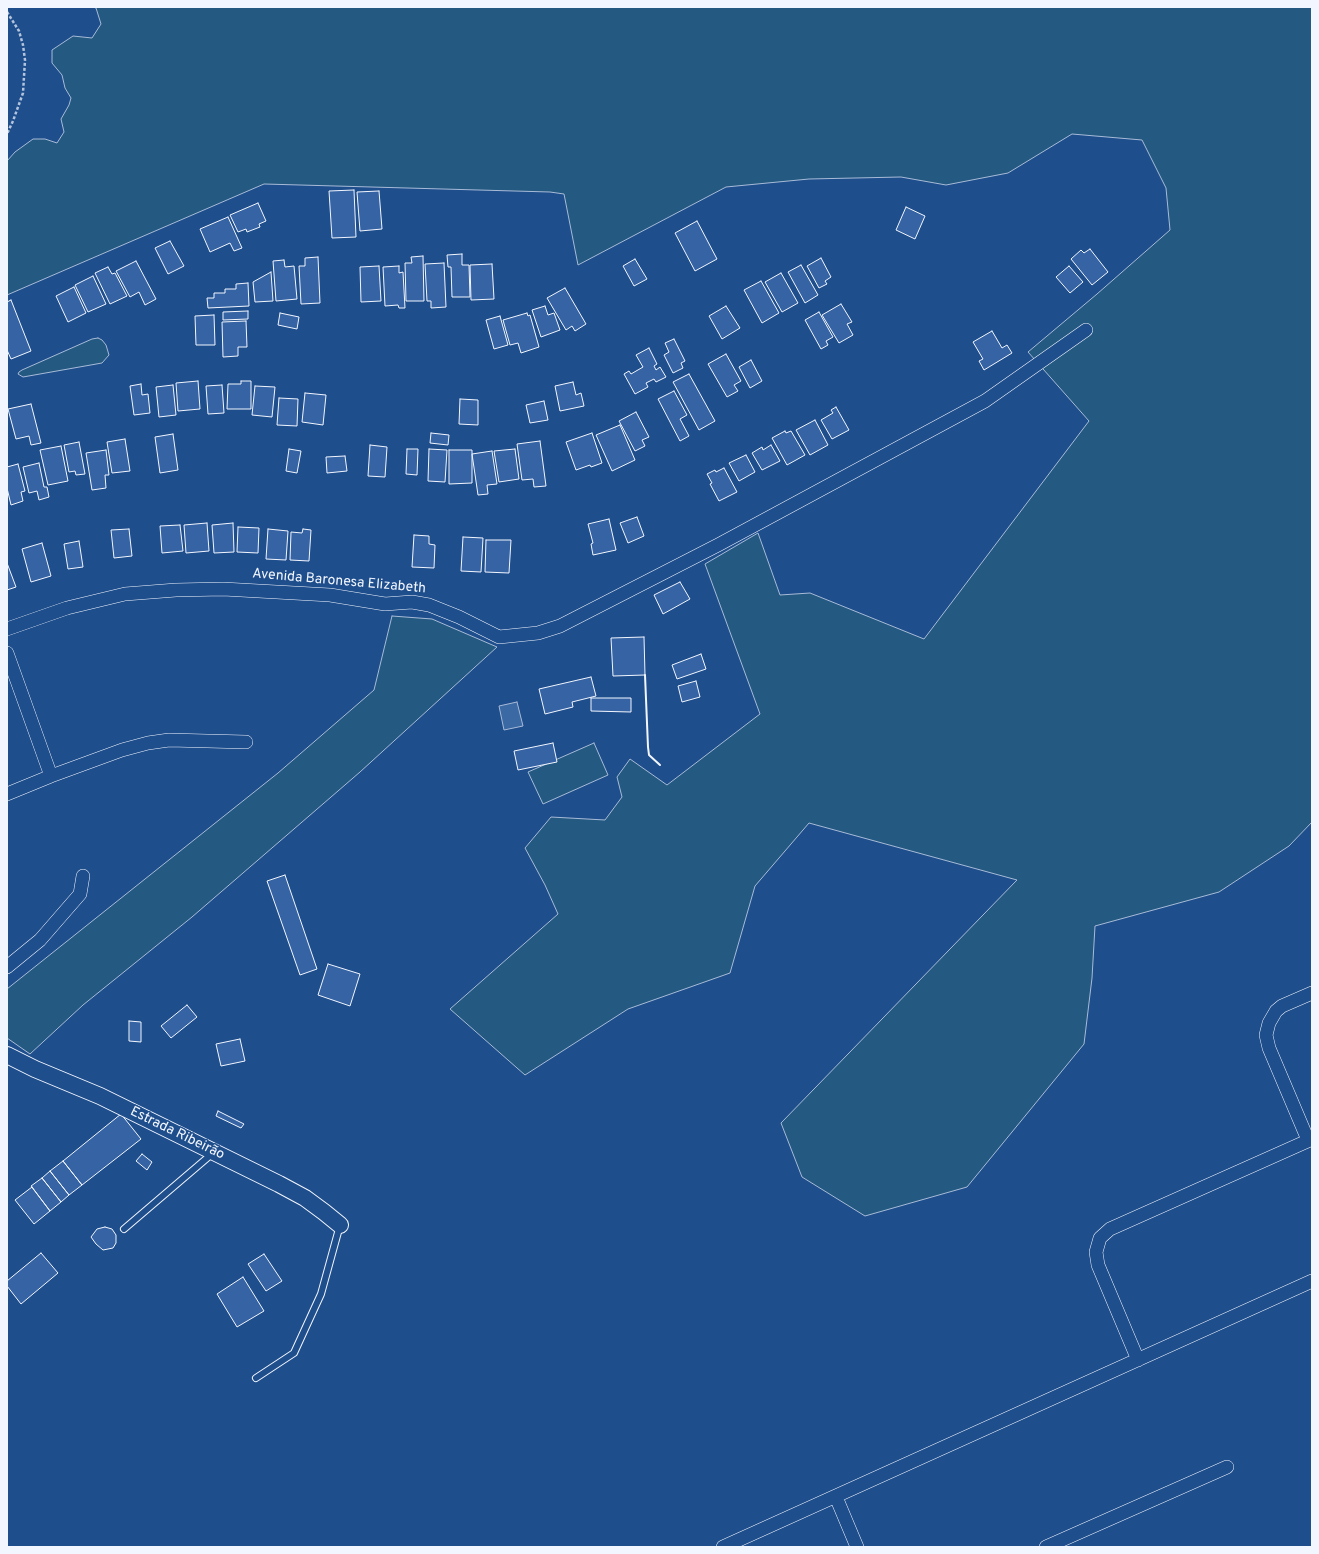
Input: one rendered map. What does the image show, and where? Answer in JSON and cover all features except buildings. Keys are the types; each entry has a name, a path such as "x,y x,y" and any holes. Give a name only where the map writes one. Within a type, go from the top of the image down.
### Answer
{"street":[{"name":"Avenida Baronesa Elizabeth","path":"7,629 67,608 125,594 176,590 223,590 330,595 385,604 412,602 429,605 459,617 499,638 538,633 560,626 718,545 985,401 1086,330"},
{"path":"7,653 51,776"},
{"path":"7,794 122,750 148,743 169,740 246,742"},
{"path":"7,967 40,940 80,894 83,876"},
{"path":"1138,1360 1098,1265 1096,1252 1100,1238 1110,1229 1310,1139 1269,1048 1266,1035 1269,1023 1276,1011 1282,1006 1312,993"},
{"name":"Estrada Ribeirão","path":"7,1055 35,1069 100,1096 305,1198 340,1225"},
{"path":"723,1547 1312,1281"},
{"path":"1046,1547 1227,1467"},
{"path":"836,1497 857,1547"}],"lane":[{"path":"124,1229 214,1152"},
{"path":"256,1378 294,1353 321,1294 340,1225"}],"path":[{"path":"7,12 18,31 23,45 25,60 23,92 7,134"}],"shaded area":[{"path":"93,7 1312,7 1312,822 1289,846 1219,892 1095,926 1092,978 1084,1044 967,1187 865,1216 802,1177 781,1123 1017,880 809,823 755,886 730,973 628,1009 525,1075 450,1009 558,914 545,885 525,848 551,817 605,820 622,797 617,777 630,759 667,785 760,714 705,564 758,533 780,595 810,593 924,639 1089,421 1028,352 1170,230 1166,188 1142,140 1072,134 1008,173 946,185 901,177 809,179 726,187 578,265 564,194 550,192 264,184 7,295 7,161 15,152 33,139 45,139 57,143 64,132 61,119 69,105 71,98 65,88 62,75 52,63 52,50 73,36 92,38 101,24 96,8"},
{"path":"98,338 106,345 109,355 102,363 23,377 18,374 22,370 92,339"},
{"path":"392,616 432,619 497,647 360,772 192,917 83,1005 30,1054 7,1038 7,989 278,773 374,690"},
{"path":"517,702 523,726 504,730 499,706"},
{"path":"594,743 608,775 543,804 528,772"}],"wall":[{"path":"645,675 649,755 660,765"}]}
